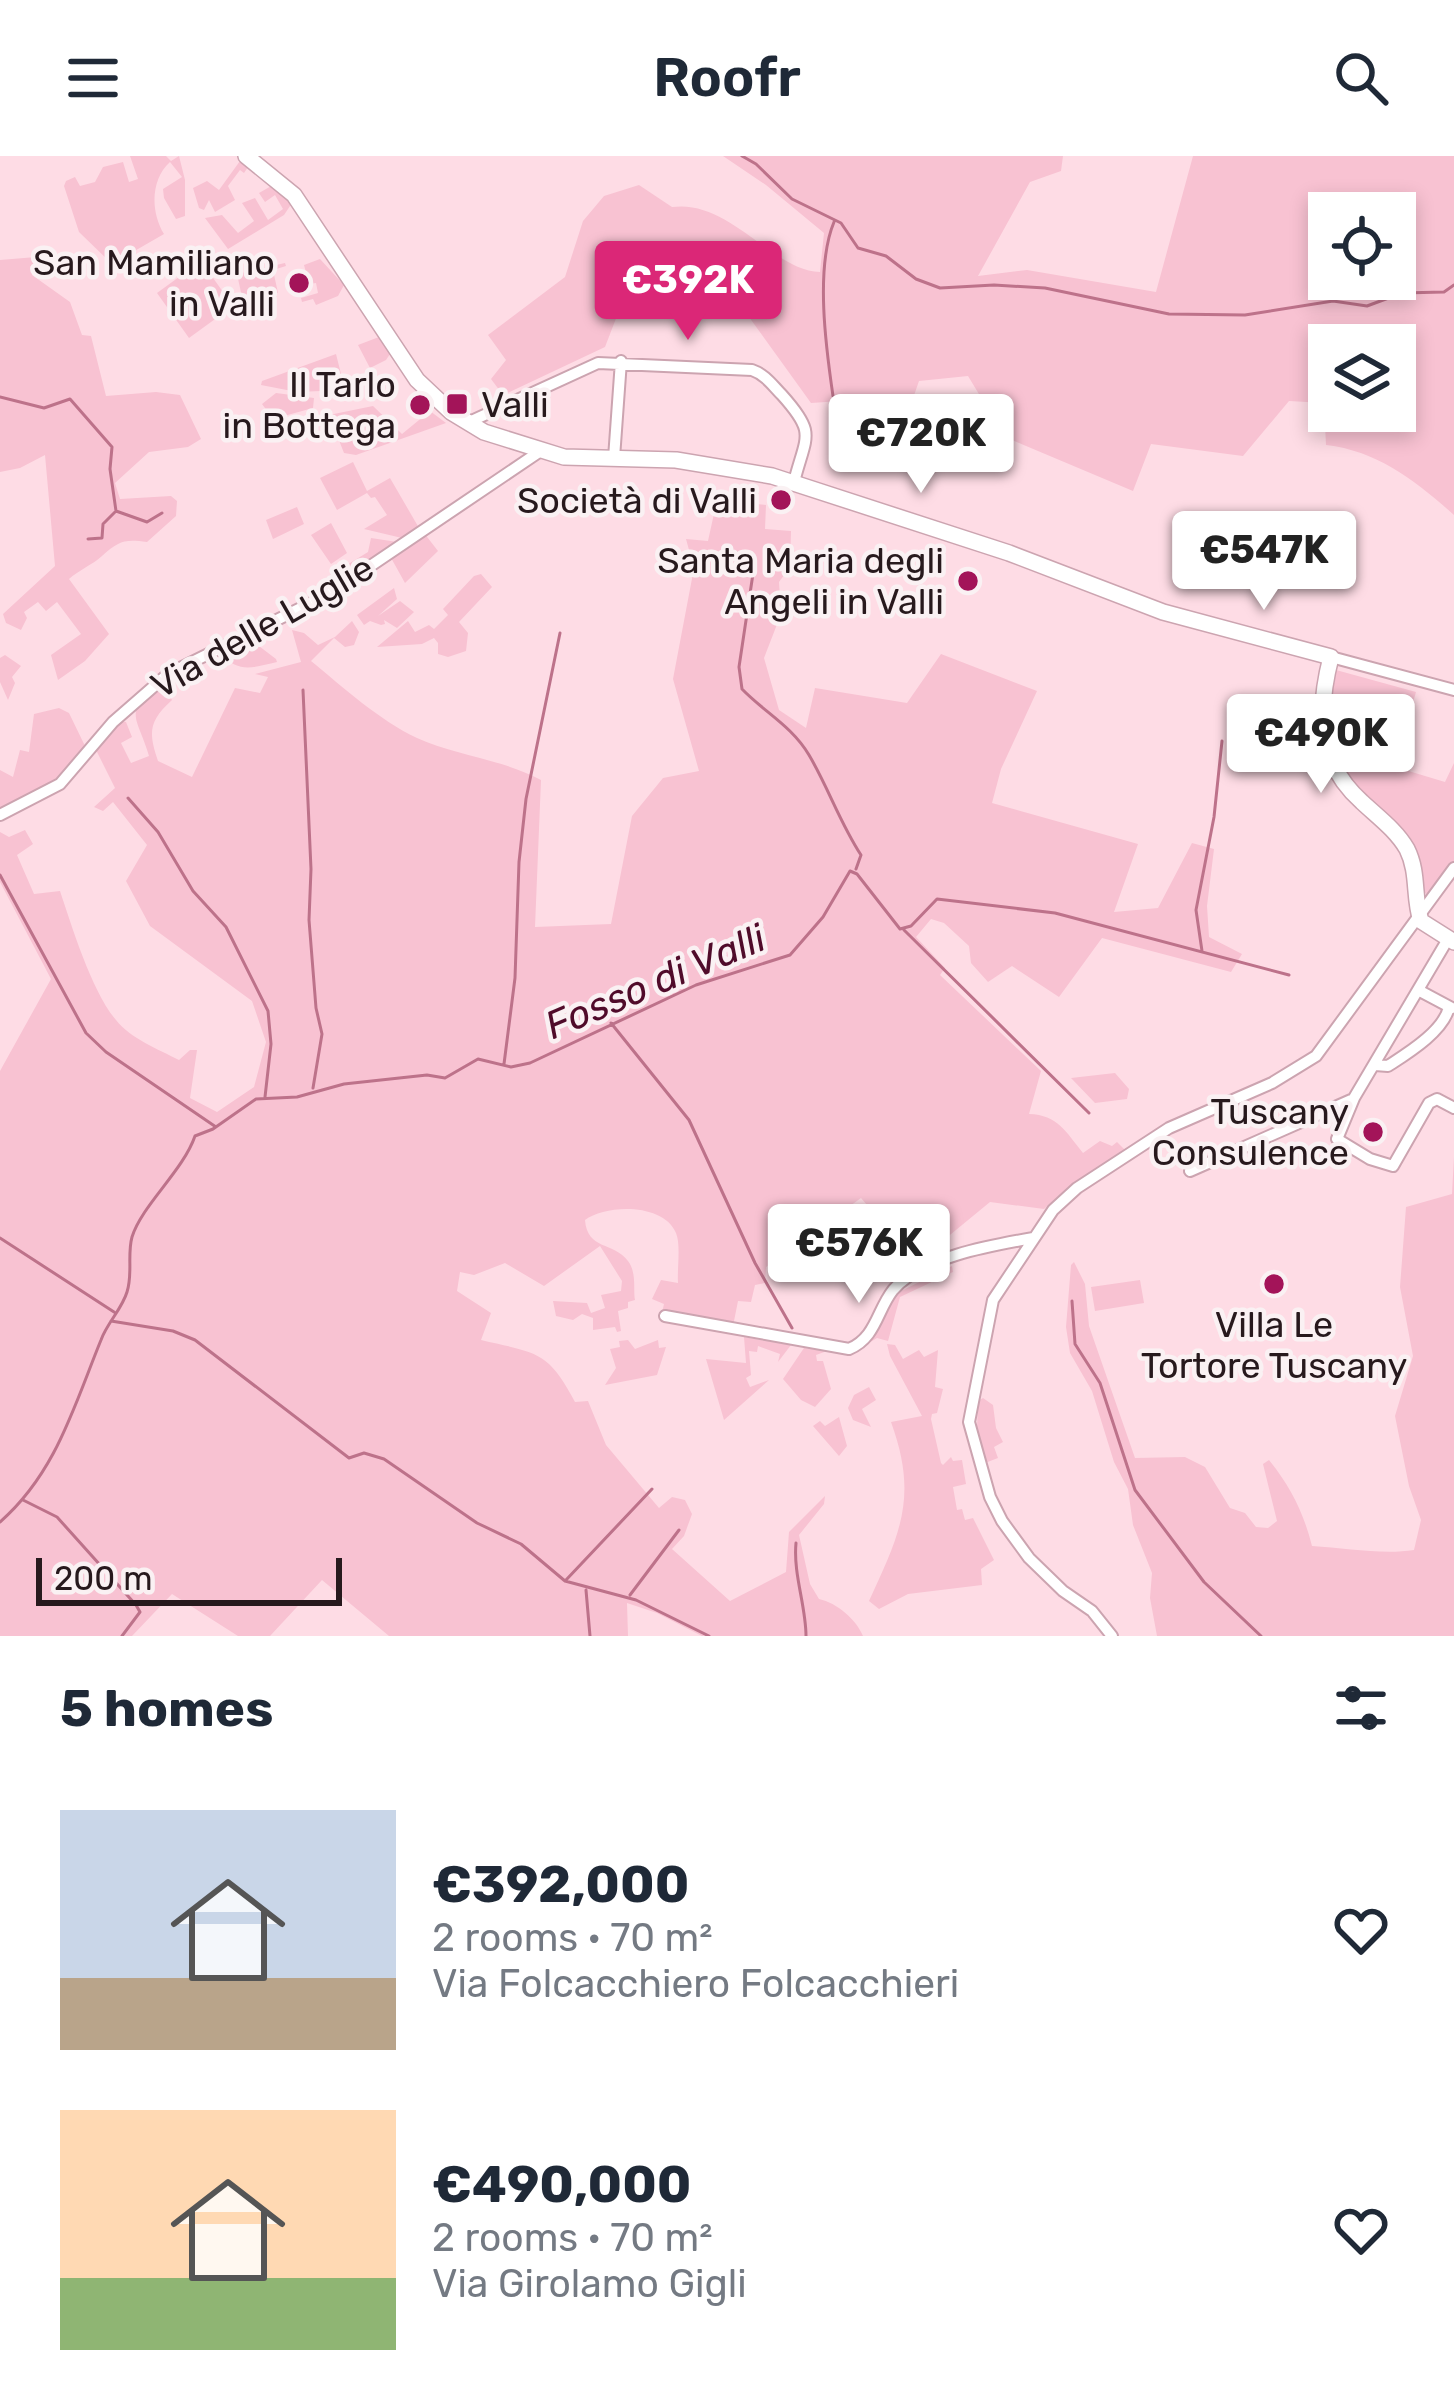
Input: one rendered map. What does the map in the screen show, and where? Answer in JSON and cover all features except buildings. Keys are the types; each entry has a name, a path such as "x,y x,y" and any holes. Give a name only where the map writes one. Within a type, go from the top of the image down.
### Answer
{"main road":[{"path":"246,156 292,192 417,380 467,423 539,452 574,458 693,462 794,482 986,545 1163,612 1330,657 1322,718 1328,756 1351,792 1404,845 1415,870 1419,917 1428,928 1451,940"}],"street":[{"path":"614,458 621,362"},
{"path":"467,423 594,364 748,370 763,374 806,422 794,482"},
{"name":"Via delle Luglie","path":"0,815 60,784 113,722 168,674 321,599 539,452"},
{"path":"1330,657 1454,690"},
{"path":"1112,1636 1092,1610 1037,1566 993,1506 970,1433 990,1308 1033,1238 1066,1197 1141,1146 1312,1059 1452,873"},
{"path":"1451,940 1354,1098 1337,1139 1392,1166 1429,1103 1437,1099 1454,1108"},
{"path":"1376,1065 1384,1067 1398,1060 1444,1022 1451,1008 1418,990"},
{"path":"1190,1171 1354,1098"},
{"path":"665,1316 849,1349 869,1334 889,1296 906,1280 957,1255 1033,1238"}],"shaded area":[{"path":"130,156 166,156 171,161 179,156 185,180 185,216 176,219 164,198 163,189 182,177 170,162 159,177 155,196 164,234 112,264 79,232 64,186 75,177 80,186 95,182 103,167 123,162 129,182 138,179"},
{"path":"723,156 1063,156 1061,171 1030,182 978,276 1027,270 1156,292 1193,156 1454,156 1454,515 1395,470 1363,454 1326,445 1325,432 1416,432 1416,324 1308,324 1308,402 1289,401 1243,456 1151,444 1133,491 1005,437 968,376 919,381 894,453 844,441 841,401 811,403 736,299 632,277 605,347 503,395 491,379 506,360 488,335 565,277 583,221 604,196 639,185 672,207 713,214 785,260 820,272 824,233"},
{"path":"240,161 248,167 228,186 235,200 215,212 209,200 204,210 199,208 193,188 207,181 219,190"},
{"path":"273,185 292,203 284,215 228,249 205,218 222,215 238,233 254,221 242,203 255,198 268,220 283,209 275,195 265,202 259,193"},
{"path":"36,257 32,275 70,302 82,335 91,336 106,396 180,395 201,439 188,447 149,452 115,483 120,499 171,496 177,501 176,516 147,542 118,544 69,579 109,634 85,661 58,680 51,655 81,634 57,602 46,611 38,602 24,612 27,618 21,630 6,623 3,614 55,566 45,455 0,472 0,260"},
{"path":"320,259 344,285 338,296 316,305 313,299 302,302 301,298 318,293 316,283 309,284 304,265"},
{"path":"201,261 233,306 189,338 157,293"},
{"path":"285,263 273,270 278,293 265,296 267,307 245,311 237,274"},
{"path":"379,337 390,354 370,368 358,345"},
{"path":"336,354 345,390 297,392 261,385 262,381"},
{"path":"276,393 314,398 313,408 273,419 262,404"},
{"path":"373,406 402,434 430,411 446,423 356,455 344,453 329,415"},
{"path":"353,462 367,491 390,478 419,528 402,538 364,529 387,515 367,493 337,510 320,478"},
{"path":"717,500 766,505 765,529 791,531 790,567 779,582 781,614 764,658 779,710 806,728 815,688 907,703 941,654 1037,691 1001,769 992,803 1138,844 1114,912 1158,908 1192,843 1214,849 1207,906 1209,937 1242,954 1231,972 1102,938 1059,997 1012,966 988,982 971,963 969,946 944,923 931,919 916,937 945,968 940,975 1041,1071 1029,1114 1054,1121 1083,1153 1100,1141 1112,1146 1117,1142 1125,1150 1072,1184 1044,1209 990,1202 928,1253 894,1253 861,1198 766,1267 765,1283 755,1285 751,1302 738,1301 733,1326 662,1313 664,1304 652,1299 661,1280 678,1283 679,1250 670,1223 647,1211 606,1211 585,1220 591,1236 622,1255 633,1271 635,1300 618,1311 621,1331 615,1327 593,1330 593,1318 582,1314 573,1320 556,1316 553,1301 587,1303 591,1313 605,1308 601,1295 621,1291 622,1281 600,1246 544,1286 505,1263 474,1275 460,1272 457,1291 491,1313 481,1340 528,1352 548,1363 575,1402 588,1401 606,1445 659,1508 672,1497 685,1500 692,1514 684,1536 672,1549 730,1601 786,1572 789,1532 825,1496 824,1504 799,1535 810,1584 819,1599 845,1613 863,1636 702,1636 627,1603 628,1636 389,1636 322,1580 270,1636 238,1636 172,1594 132,1636 0,1636 0,1071 51,979 0,882 0,832 9,837 25,830 33,844 17,855 34,894 60,891 91,976 116,1020 137,1038 179,1060 197,1050 190,1098 217,1112 254,1087 266,1042 252,1001 150,926 126,881 147,845 113,802 103,811 94,807 115,788 94,746 119,721 126,722 132,737 121,743 131,763 149,756 137,709 163,685 172,700 159,714 152,734 158,761 192,777 235,688 260,693 268,677 255,674 301,662 292,630 318,645 352,621 359,632 354,645 345,647 334,638 311,661 403,731 541,780 535,927 611,924 632,816 663,778 699,771 673,679 694,568 686,539 708,541"},
{"path":"297,507 304,524 273,539 266,520"},
{"path":"331,523 347,553 331,564 311,535"},
{"path":"424,533 438,551 405,583 390,556"},
{"path":"371,538 397,542 331,588 324,579 368,552"},
{"path":"481,574 492,587 459,622 468,633 466,651 448,657 438,654 434,638 422,644 377,647 408,621 415,632 429,625 434,629 448,615 443,609"},
{"path":"394,588 397,599 378,616 400,601 414,612 397,628 384,620 381,625 370,621 364,625 357,615"},
{"path":"251,640 277,662 241,667 222,654"},
{"path":"5,655 21,666 12,677 15,683 8,700 0,682 0,658"},
{"path":"1336,670 1416,692 1405,731 1372,722 1362,757 1445,782 1454,763 1454,861 1429,896 1424,892 1418,860 1403,835 1344,770 1331,744 1327,711"},
{"path":"59,708 69,713 85,746 63,777 0,810 0,770 13,777 20,750 29,752 34,714"},
{"path":"1115,1073 1129,1089 1127,1099 1095,1103 1071,1078"},
{"path":"1454,1157 1454,1636 1157,1636 1150,1598 1152,1573 1133,1525 1128,1489 1114,1462 1092,1391 1070,1353 1066,1327 1071,1265 1074,1262 1085,1284 1089,1326 1135,1458 1185,1457 1205,1467 1230,1508 1245,1513 1256,1527 1268,1528 1277,1521 1263,1464 1269,1460 1296,1501 1312,1546 1414,1550 1421,1520 1395,1416 1413,1356 1400,1287 1406,1207 1452,1194"},
{"path":"952,1266 953,1272 900,1297 888,1341 877,1338 864,1346 899,1292"},
{"path":"1140,1280 1144,1303 1095,1311 1091,1287"},
{"path":"744,1337 791,1345 778,1362 780,1354 758,1346 757,1352 749,1351 751,1375 746,1378 750,1387 769,1380 724,1420 706,1359 746,1363"},
{"path":"628,1340 635,1349 658,1340 659,1348 666,1347 657,1375 605,1385 616,1368 610,1349"},
{"path":"887,1344 895,1345 903,1359 919,1350 924,1357 938,1350 935,1387 943,1389 931,1419 941,1463 951,1457 962,1460 966,1484 953,1487 957,1510 962,1509 965,1520 973,1518 994,1560 981,1569 982,1585 908,1594 879,1609 869,1601 897,1534 904,1493 891,1422 922,1416"},
{"path":"804,1348 827,1351 816,1355 817,1361 823,1361 831,1389 815,1407 801,1400 783,1379"},
{"path":"869,1387 876,1400 862,1409 871,1427 853,1420 848,1408 854,1395"},
{"path":"983,1398 993,1405 1003,1442 994,1447 998,1458 985,1463 977,1427 978,1401"},
{"path":"839,1417 847,1446 839,1456 813,1426 820,1421 825,1426"}],"waterway":[{"path":"742,156 792,199 841,223 858,248 886,256 916,279 940,288 1045,288 1169,314 1245,315 1333,301 1367,306 1402,293 1444,292 1454,285"},
{"path":"833,396 823,285 834,222"},
{"path":"0,397 44,408 70,399 112,447 116,511 147,522 162,513"},
{"path":"88,539 102,538 103,524 115,512"},
{"path":"726,549 747,557 754,567 739,667 742,689 786,727 809,755 861,855 856,869"},
{"path":"504,1064 515,978 526,799 560,633"},
{"path":"303,690 309,920 322,1034 313,1088"},
{"path":"1202,951 1196,910 1214,817 1222,741"},
{"path":"128,798 158,832 193,891 226,927 268,1011 271,1044 265,1097"},
{"name":"Fosso di Valli","path":"0,1522 36,1482 61,1437 104,1334 125,1298 132,1237 144,1213 195,1136 256,1099 297,1097 344,1084 427,1075 445,1078 478,1059 511,1067 530,1063 696,985 790,955 823,917 850,871 900,929 911,926 937,899 1055,913 1289,975"},
{"path":"0,875 86,1033 106,1052 216,1127"},
{"path":"904,930 1089,1113"},
{"path":"611,1023 689,1120 755,1263 792,1328"},
{"path":"0,1238 114,1312"},
{"path":"1072,1301 1075,1344 1100,1383 1135,1490 1204,1582 1261,1636"},
{"path":"111,1321 173,1331 195,1340 349,1458 364,1453 384,1459 477,1523 521,1544 565,1581 636,1600 709,1636"},
{"path":"566,1580 652,1489"},
{"path":"23,1500 57,1517 136,1605 140,1612 122,1636"},
{"path":"630,1595 679,1530"},
{"path":"796,1543 806,1636"},
{"path":"586,1590 590,1636"}],"place":[{"name":"San Mamiliano in Valli","path":"299,283"},
{"name":"Valli","path":"457,404"},
{"name":"Il Tarlo in Bottega","path":"420,405"},
{"name":"Società di Valli","path":"781,500"},
{"name":"Santa Maria degli Angeli in Valli","path":"968,581"},
{"name":"Tuscany Consulence","path":"1373,1132"},
{"name":"Villa Le Tortore Tuscany","path":"1274,1284"}]}
